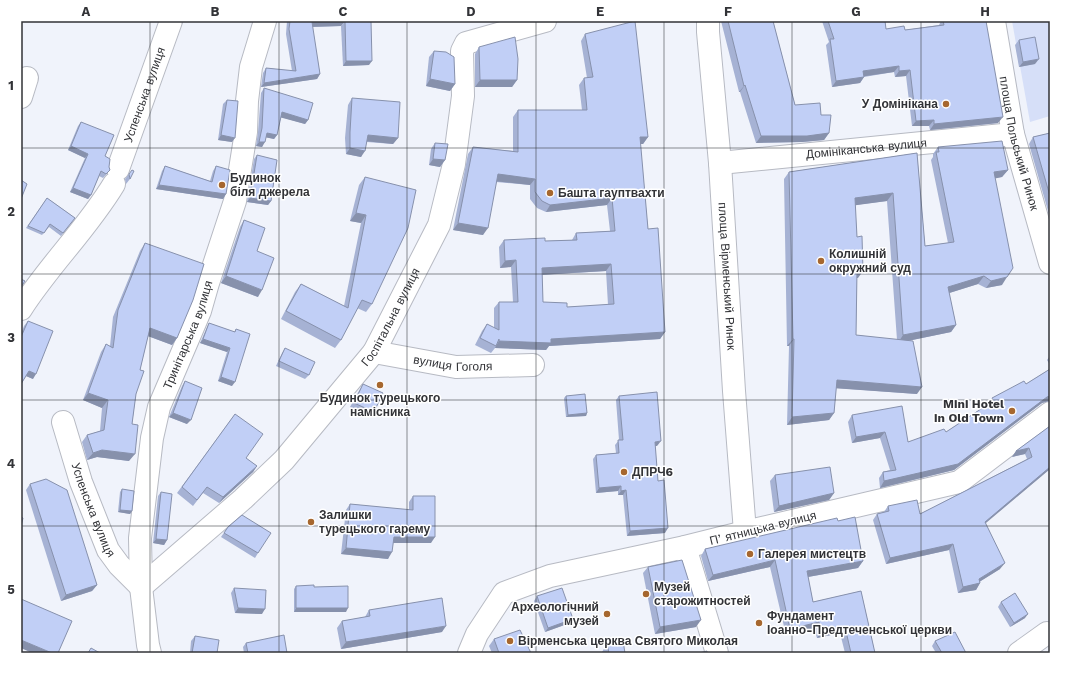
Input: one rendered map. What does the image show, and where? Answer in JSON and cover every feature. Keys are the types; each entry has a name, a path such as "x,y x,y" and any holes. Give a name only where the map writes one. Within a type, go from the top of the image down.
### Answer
{"street":[{"name":"Успенська вулиця","path":"21,309 62,252 92,218 116,177 171,21"},
{"name":"Тринітарська вулиця","path":"150,653 142,587 140,538 152,438 159,407 200,311 235,201 246,132 247,101 251,67 265,21"},
{"name":"Госпітальна вулиця","path":"142,587 243,499 284,460 374,352 438,225 454,164 463,96 462,51 466,43 545,21"},
{"name":"площа Вірменський Ринок","path":"708,21 720,163 734,391 745,532"},
{"name":"площа Польський Ринок","path":"994,21 1013,134 1050,264"},
{"name":"Домініканська вулиця","path":"720,163 1013,134"},
{"name":"вулиця Гоголя","path":"374,352 456,367 532,365"},
{"name":"Пʼятницька вулиця","path":"473,644 504,593 550,576 685,547 959,482 1050,413"},
{"name":"Успенська вулиця","path":"63,422 81,482 108,550 119,565 142,587"},
{"path":"685,547 717,653"},
{"path":"1019,653 1048,633"}],"shaded area":[{"path":"1012,21 1050,21 1050,116 1030,122"}],"building":[{"path":"290,21 344,22 312,22 320,74 264,83 266,68 296,71 289,29"},
{"path":"345,21 371,21 372,61 346,61"},
{"path":"635,21 648,137 640,137 648,229 658,228 665,332 551,339 551,343 499,341 499,339 496,346 480,338 487,324 499,330 499,302 518,302 516,260 505,261 504,240 545,238 545,241 577,240 576,233 615,231 612,198 550,205 542,201 535,192 535,179 498,174 488,228 458,223 473,147 518,152 518,110 587,110 584,78 593,77 585,34","holes":["611,264 614,304 567,307 567,303 543,302 542,268"]},
{"path":"728,21 773,21 795,105 820,103 821,115 831,115 829,133 807,136 761,136 745,85 744,86"},
{"path":"828,21 885,21 886,29 904,26 905,30 944,25 943,21 986,21 1003,117 934,124 934,120 916,121 910,70 899,71 899,66 863,71 864,77 836,81 830,39 834,39"},
{"path":"515,37 518,59 517,80 480,80 479,47"},
{"path":"1035,37 1039,59 1023,62 1019,40"},
{"path":"434,51 446,52 454,57 455,84 430,79"},
{"path":"264,88 313,103 308,120 282,112 277,135 267,133 265,142 259,142 262,128"},
{"path":"352,98 400,102 398,138 368,135 365,151 350,148"},
{"path":"227,100 238,101 235,138 221,135"},
{"path":"81,122 114,135 105,156 110,159 110,170 106,174 101,171 91,195 73,188 88,154 71,146"},
{"path":"1050,133 1050,196 1033,137"},
{"path":"1002,141 1008,170 994,172 1013,268 1007,277 991,281 984,276 948,287 956,325 903,335 893,193 855,198 857,237 862,236 863,271 857,271 856,335 913,341 922,387 837,380 834,413 792,417 794,339 789,172 917,153 925,246 954,242 936,152 939,152 938,147"},
{"path":"435,143 448,144 445,160 433,159"},
{"path":"257,155 277,160 271,201 250,198"},
{"path":"165,166 212,182 216,166 230,170 226,194 159,185"},
{"path":"132,170 134,171 130,179 129,174"},
{"path":"365,177 416,190 408,228 372,304 362,300 341,340 286,311 301,284 348,308 366,215 356,213"},
{"path":"21,180 27,184 21,199"},
{"path":"47,198 75,218 63,233 50,224 44,233 28,226"},
{"path":"244,220 265,228 257,251 274,258 262,290 226,276"},
{"path":"145,243 204,264 193,300 177,338 150,328 140,370 144,371 136,394 132,424 138,425 135,454 102,450 93,453 87,435 104,430 108,400 88,393 106,344 113,348 118,310"},
{"path":"21,279 25,281 21,287"},
{"path":"28,321 53,331 36,374 29,371 21,384 21,337"},
{"path":"209,323 235,332 236,329 250,334 235,382 221,377 230,348 203,339"},
{"path":"285,348 315,362 309,375 279,361"},
{"path":"1050,369 1050,396 958,464 884,481 883,472 896,470 885,432 856,437 852,415 902,406 908,442 944,429 946,432 993,401 992,398 1024,381 1026,384"},
{"path":"185,381 202,388 191,420 173,413"},
{"path":"363,384 383,393 374,412 354,403"},
{"name":"ДПРЧ6","path":"657,392 661,441 655,442 658,481 664,480 668,528 630,531 626,490 621,491 621,486 599,488 596,455 619,453 618,440 623,440 619,396"},
{"path":"585,394 587,413 568,415 566,396"},
{"path":"235,414 263,434 246,458 257,466 223,497 207,487 197,500 182,487"},
{"path":"1050,426 1050,467 985,522 1005,563 979,579 980,583 963,587 953,544 890,558 877,514 889,511 888,506 917,500 920,514 1032,457 1029,448 1016,451"},
{"path":"830,467 834,493 779,506 775,475"},
{"path":"46,479 67,490 97,585 66,595 30,484"},
{"path":"122,489 134,491 132,511 120,510"},
{"path":"161,492 172,494 167,540 156,539"},
{"path":"413,496 435,496 435,537 394,537 392,552 346,548 350,504 413,510"},
{"path":"242,515 271,533 258,553 224,533 228,527"},
{"path":"855,517 863,561 807,571 813,602 861,591 875,653 851,653 845,627 821,632 819,622 790,629 775,560 713,575 705,549 837,518 838,521"},
{"path":"682,560 701,620 660,627 648,567"},
{"path":"314,585 314,587 348,586 348,608 296,608 296,586"},
{"path":"234,588 266,590 265,609 238,608"},
{"path":"562,588 573,619 548,628 537,596"},
{"path":"1015,593 1028,614 1014,623 1001,602"},
{"path":"442,598 446,626 346,642 342,621 370,616 369,610"},
{"path":"21,599 72,621 58,653 52,653 21,640"},
{"path":"520,630 531,653 499,653 494,639"},
{"path":"955,632 966,653 942,653 935,641"},
{"path":"284,635 287,653 248,653 246,643"},
{"path":"195,636 219,640 217,653 192,653"},
{"path":"623,641 625,653 609,653 607,644"},
{"path":"91,648 100,653 88,653"}],"place":[{"name":"У Домінікана","path":"946,104"},
{"name":"Будинок біля джерела","path":"222,185"},
{"name":"Башта гауптвахти","path":"550,193"},
{"name":"Колишній окружний суд","path":"821,261"},
{"name":"Будинок турецького намісника","path":"380,385"},
{"name":"Mini Hotel in Old Town","path":"1012,411"},
{"name":"ДПРЧ6","path":"624,472"},
{"name":"Залишки турецького гарему","path":"311,522"},
{"name":"Галерея мистецтв","path":"750,554"},
{"name":"Музей старожитностей","path":"646,594"},
{"name":"Археологічний музей","path":"607,614"},
{"name":"Фундамент Іоанно-Предтеченської церкви","path":"759,623"},
{"name":"Вірменська церква Святого Миколая","path":"510,641"}]}
